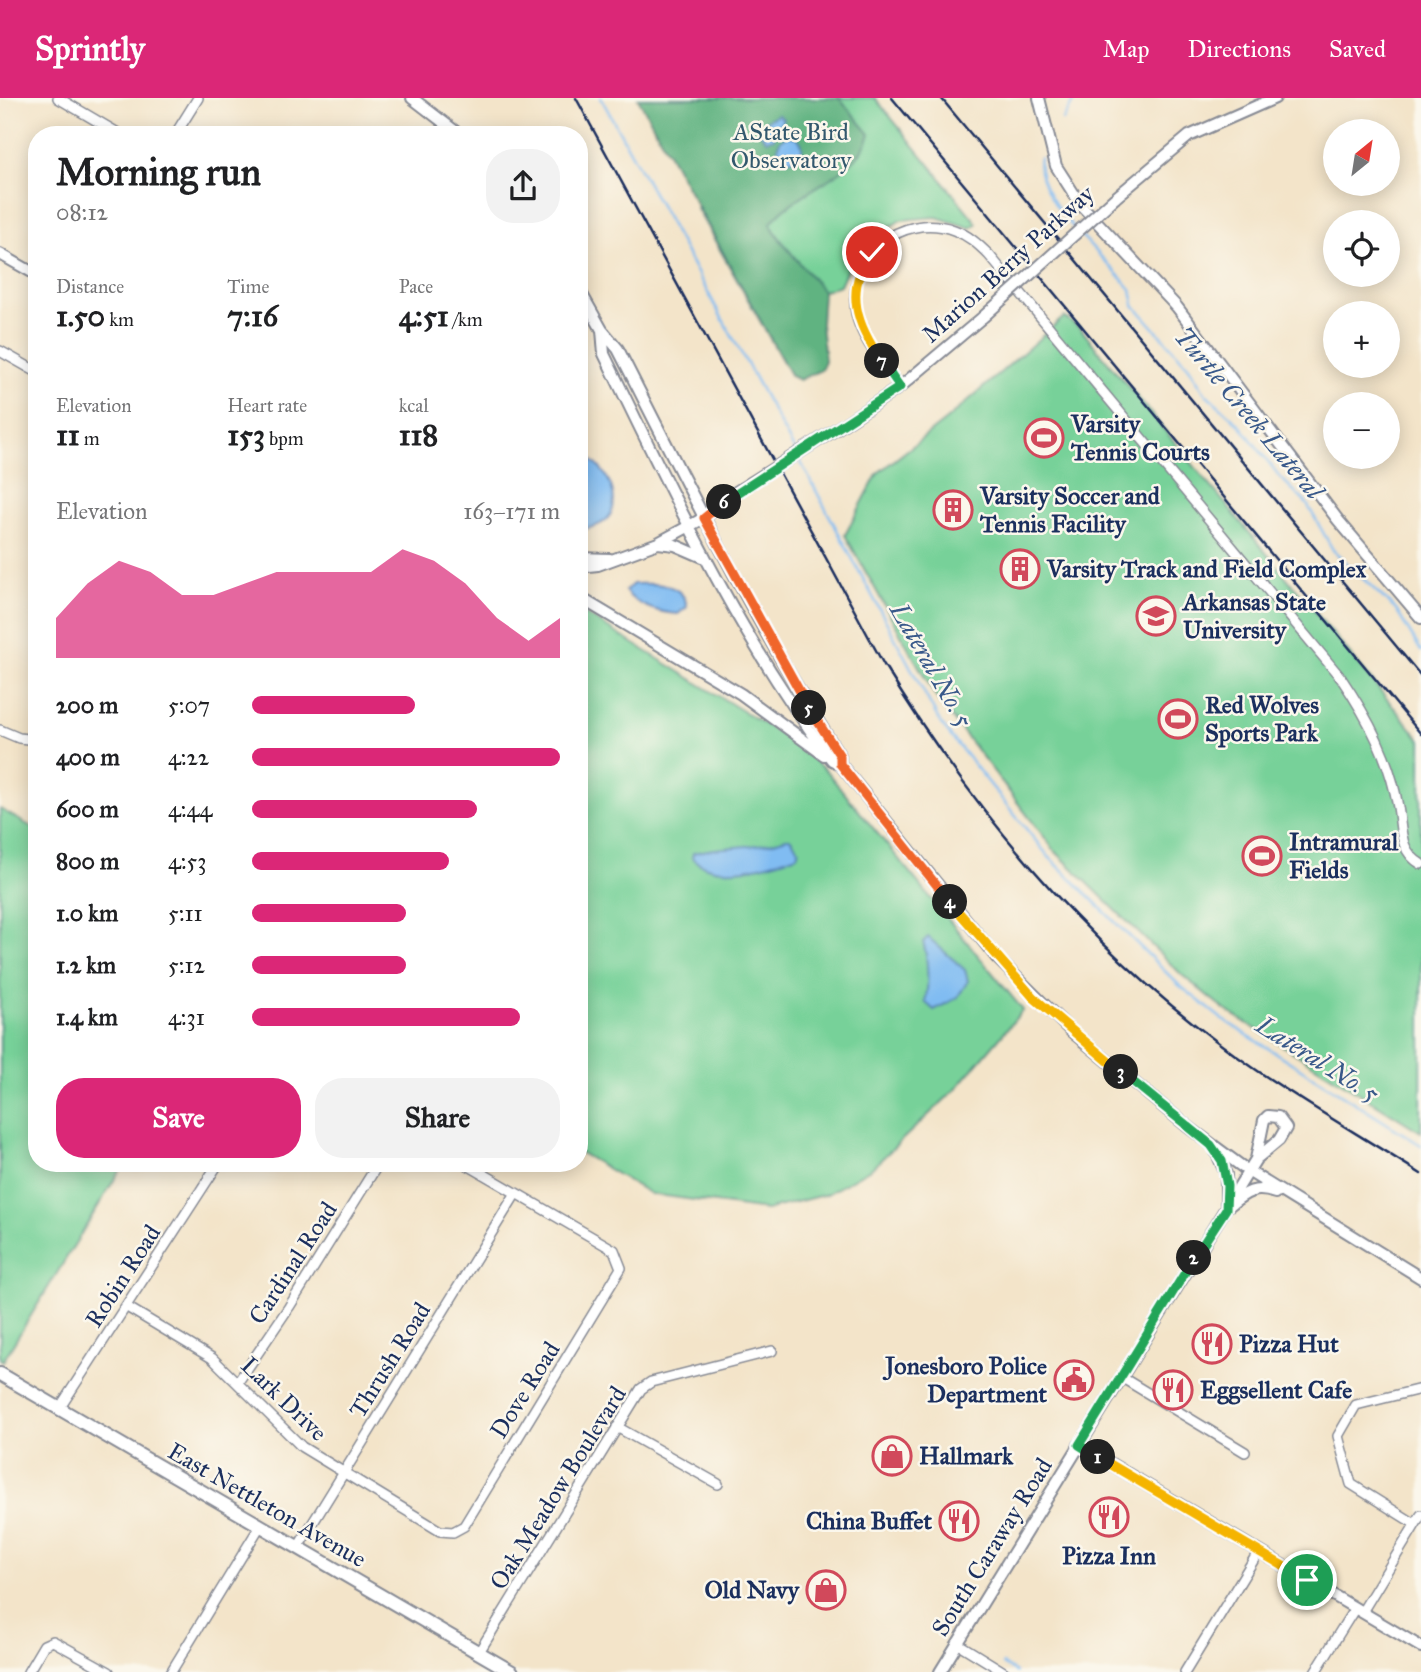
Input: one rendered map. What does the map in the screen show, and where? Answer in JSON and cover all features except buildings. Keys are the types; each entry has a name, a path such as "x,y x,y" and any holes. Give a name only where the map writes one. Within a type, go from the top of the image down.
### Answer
{"main road":[{"name":"East Nettleton Avenue","path":"0,1374 512,1672"}],"street":[{"path":"58,98 73,102 108,126"},
{"path":"181,126 198,98"},
{"path":"412,98 448,126"},
{"path":"1039,98 1049,146 1068,187 1177,307 1338,520 1421,618"},
{"name":"Marion Berry Parkway","path":"588,566 638,552 704,518 733,495 900,387 1189,136 1275,98"},
{"path":"900,387 859,324 855,299 859,274 872,252 897,232 928,225 954,230 971,238 989,255 1341,678 1382,750 1395,789 1404,845 1411,858 1421,864"},
{"path":"0,254 28,270"},
{"path":"588,305 602,330 618,349 704,518 804,701 840,756 836,762"},
{"path":"602,330 604,354 688,527 796,712 940,891 1033,997 1211,1145 1248,1171 1421,1278"},
{"path":"0,351 28,367"},
{"path":"658,543 675,545 707,559"},
{"path":"588,558 610,559"},
{"path":"588,602 740,694 836,762"},
{"path":"0,730 28,739"},
{"path":"1211,1145 1226,1174 1226,1209"},
{"name":"South Caraway Road","path":"940,1672 1256,1159"},
{"name":"Robin Road","path":"59,1409 213,1172"},
{"name":"Cardinal Road","path":"238,1382 373,1172"},
{"path":"480,1172 516,1193"},
{"path":"1226,1209 1249,1191 1262,1189 1291,1198"},
{"name":"Dove Road","path":"453,1532 464,1526 620,1273 620,1262 614,1250 516,1193"},
{"name":"Thrush Road","path":"298,1547 516,1193"},
{"name":"Lark Drive","path":"127,1307 195,1346 238,1382 302,1447 440,1531 453,1532"},
{"name":"Oak Meadow Boulevard","path":"479,1652 640,1389 651,1382 772,1351"},
{"path":"1121,1377 1245,1452"},
{"path":"1415,1524 1351,1484 1338,1436 1356,1405 1421,1389"},
{"path":"617,1427 718,1484"},
{"path":"1079,1445 1421,1647"},
{"path":"1315,1672 1421,1515"},
{"path":"171,1672 260,1526"},
{"path":"1185,1672 1259,1551"},
{"path":"27,1672 44,1645 53,1641 109,1672"},
{"path":"957,1643 1004,1672"}],"green space":[{"name":"AState Bird Observatory","path":"638,98 839,98 870,134 864,148 853,161 795,201 771,223 823,291 821,324 825,361 821,370 799,380 791,376"},
{"path":"766,98 875,98 977,223 971,228 936,217 901,220 863,244 854,254 840,285 823,291 820,308 823,366 799,380 791,376 697,209"},
{"name":"Red Wolves Sports Park","path":"1064,317 1080,328 1421,740 1421,1132 1224,1009 1182,975 1055,851 936,697 845,535 878,473 946,420"},
{"path":"588,616 795,743 827,772 1023,1010 956,1089 872,1168 827,1194 766,1210 651,1194 588,1157"},
{"path":"0,809 28,825 28,1172 119,1172 3,1361 0,1359"}],"water":[{"path":"778,115 783,119 774,138 767,140 759,132 767,120"},
{"path":"790,136 798,140 802,148 798,156 790,160 782,156 778,148 782,140"},
{"path":"588,458 606,475 614,499 606,520 588,527"},
{"path":"633,584 658,584 674,588 685,599 687,607 678,614 649,608 635,601 625,591"},
{"path":"790,838 799,850 797,855 758,867 715,869 692,858 693,853 705,850 763,844"},
{"path":"928,937 965,970 968,981 957,998 934,1010 925,1002 927,972 923,942"}],"waterway":[{"name":"Lateral No. 5","path":"601,98 795,451"},
{"name":"Turtle Creek Lateral","path":"1063,120 1075,98"},
{"name":"Turtle Creek Lateral","path":"1040,158 1039,167 1045,186 1074,228"},
{"name":"Turtle Creek Lateral","path":"1079,233 1131,289 1134,305 1189,367 1205,393 1240,425 1280,477 1307,504 1333,550 1396,610 1421,651"},
{"name":"Lateral No. 5","path":"798,457 941,724 1049,857 1179,985 1222,1019 1421,1145"},
{"path":"1003,1664 1016,1672"}],"railway":[{"path":"576,98 884,665 961,780 1003,834 1096,936 1199,1028 1275,1083 1421,1174"},
{"path":"892,98 1421,734"},
{"path":"941,98 1421,676"}],"place":[{"name":"Varsity Tennis Courts","path":"1044,438"},
{"name":"Varsity Soccer and Tennis Facility","path":"953,510"},
{"name":"Varsity Track and Field Complex","path":"1020,569"},
{"name":"Arkansas State University","path":"1156,616"},
{"name":"Red Wolves Sports Park","path":"1178,719"},
{"name":"Intramural Fields","path":"1262,856"},
{"name":"Pizza Hut","path":"1212,1344"},
{"name":"Jonesboro Police Department","path":"1074,1380"},
{"name":"Eggsellent Cafe","path":"1173,1390"},
{"name":"Hallmark","path":"892,1456"},
{"name":"Pizza Inn","path":"1109,1517"},
{"name":"China Buffet","path":"959,1521"},
{"name":"Old Navy","path":"826,1590"}],"route":[{"path":"872,252 859,274 855,299 857,318 865,336 900,387 733,495 704,518 804,701 840,756 840,764 940,891 1033,997 1211,1145 1222,1161 1227,1186 1226,1209 1079,1445 1307,1580"}]}
